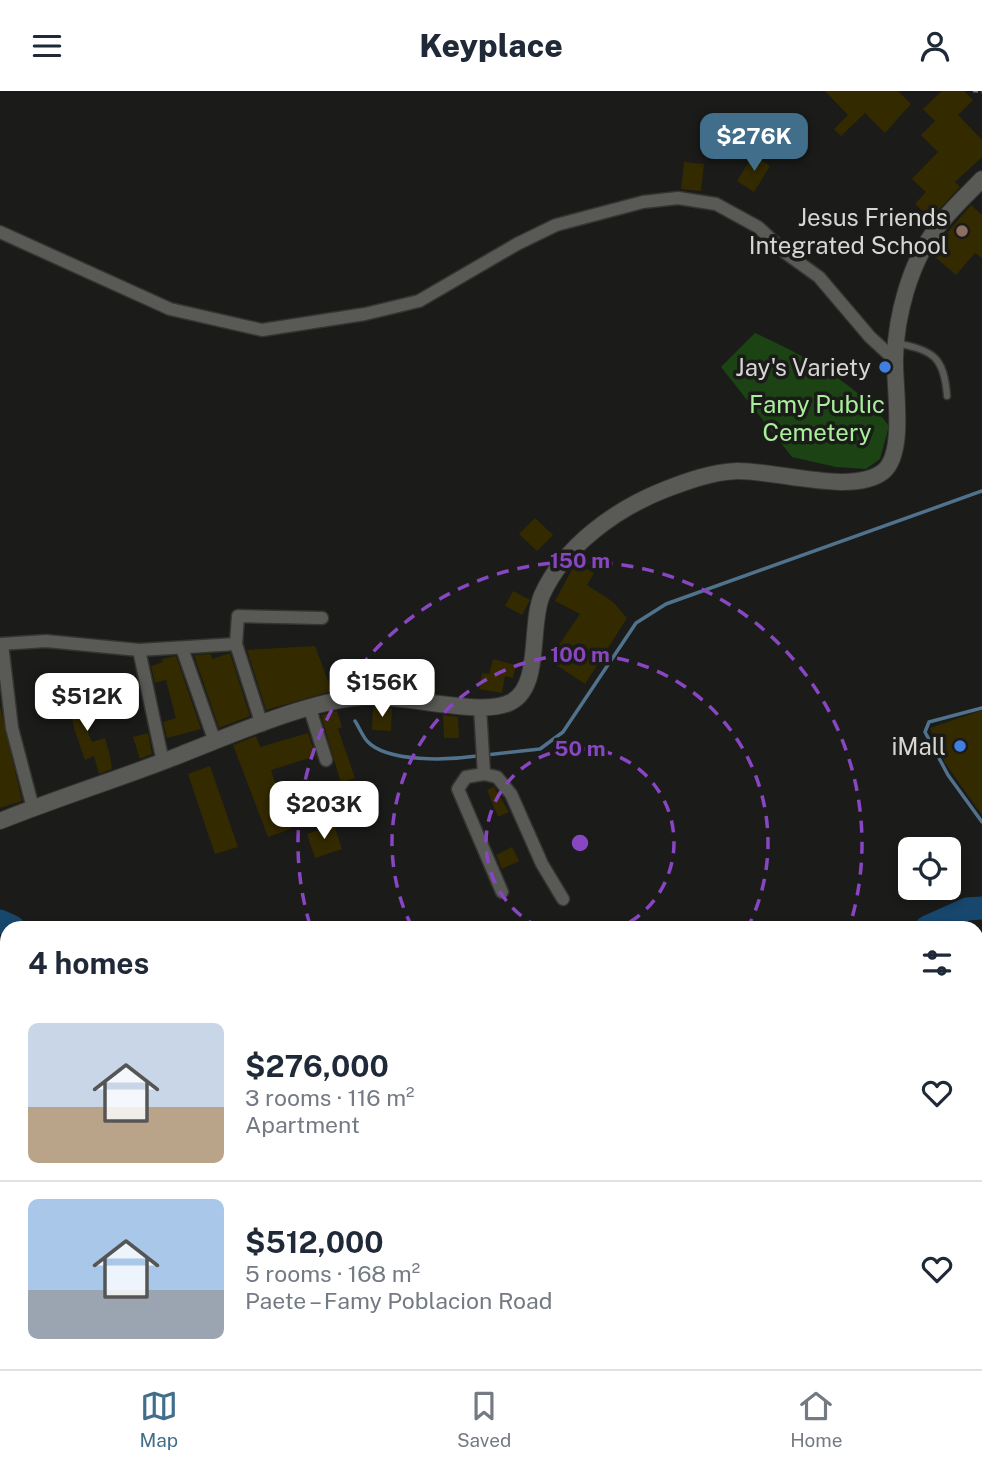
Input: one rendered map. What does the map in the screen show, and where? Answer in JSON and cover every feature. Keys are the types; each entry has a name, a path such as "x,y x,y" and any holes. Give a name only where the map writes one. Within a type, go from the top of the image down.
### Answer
{"main road":[{"path":"0,821 262,725 348,698 379,695 480,707 509,704 527,687 535,614 551,577 569,554 627,509 664,490 710,474 736,471 830,481 867,481 883,472 897,448 895,342 917,263 935,230 982,179"}],"street":[{"path":"0,232 170,309 262,330 352,316 419,301 517,244 556,225 643,202 687,199 716,204 758,227 787,254 819,277 870,337 894,359"},
{"path":"262,725 236,644 238,615 321,618"},
{"path":"33,808 6,730 1,644 46,642 139,650 236,644"},
{"path":"182,648 215,742"},
{"path":"139,650 163,762"},
{"path":"480,707 484,774"},
{"path":"310,709 326,759"},
{"path":"502,892 458,789 466,777 484,774 497,777 511,795 542,864 562,899"}],"lane":[{"path":"895,342 925,350 936,358 946,377 947,395"}],"path":[{"path":"972,91 982,92"}],"green space":[{"name":"Famy Public Cemetery","path":"755,333 828,372 877,411 889,426 880,459 866,469 836,467 792,457 721,367"}],"building":[{"path":"825,91 898,91 911,104 885,133 865,113 841,136 834,129 848,115"},
{"path":"942,91 964,91 973,100 958,115 982,140 982,157 955,182 960,187 931,218 915,204 926,192 912,179 938,152 921,135 935,121 923,109"},
{"path":"753,155 770,166 754,192 737,181"},
{"path":"684,162 704,164 701,191 681,189"},
{"path":"971,205 982,215 982,258 975,253 956,275 934,256 948,239 947,233"},
{"path":"535,518 553,535 537,551 519,534"},
{"path":"576,562 594,573 587,585 613,602 627,618 585,684 549,660 580,614 555,601"},
{"path":"513,591 530,600 522,615 505,606"},
{"path":"315,646 332,691 266,710 247,650"},
{"path":"230,653 250,716 219,728 194,655 211,654 212,659"},
{"path":"176,656 201,729 167,738 163,722 176,718 166,680 155,683 151,666 163,662 162,659"},
{"path":"493,659 516,665 513,678 505,676 502,693 479,689 482,673 489,674"},
{"path":"409,675 431,677 430,692 408,689"},
{"path":"76,683 92,742 105,738 110,756 112,769 99,774 94,756 85,760 75,731 64,685"},
{"path":"0,706 22,801 0,808"},
{"path":"373,707 392,708 391,731 372,730"},
{"name":"iMall","path":"982,710 982,815 945,763 930,728"},
{"path":"337,711 342,727 338,729 355,778 341,783 321,715"},
{"path":"443,715 458,717 459,738 444,738"},
{"path":"148,733 152,754 140,759 133,737"},
{"path":"308,733 316,756 271,770 291,829 268,837 233,745 256,736 260,747"},
{"path":"210,766 238,847 215,854 188,774"},
{"path":"494,787 509,812 498,817 487,790"},
{"path":"334,825 342,849 315,858 307,834"},
{"path":"512,847 519,861 502,869 496,855"}],"waterway":[{"path":"486,755 540,749 563,732 636,623 666,604 982,491"},
{"path":"982,708 929,722 925,732 948,775 982,822"},
{"path":"355,721 367,741 389,753 435,759 477,756"},
{"path":"940,921 967,909 982,908"}],"place":[{"name":"Jesus Friends Integrated School","path":"962,231"},
{"name":"Jay's Variety","path":"885,367"},
{"name":"iMall","path":"960,746"}]}
